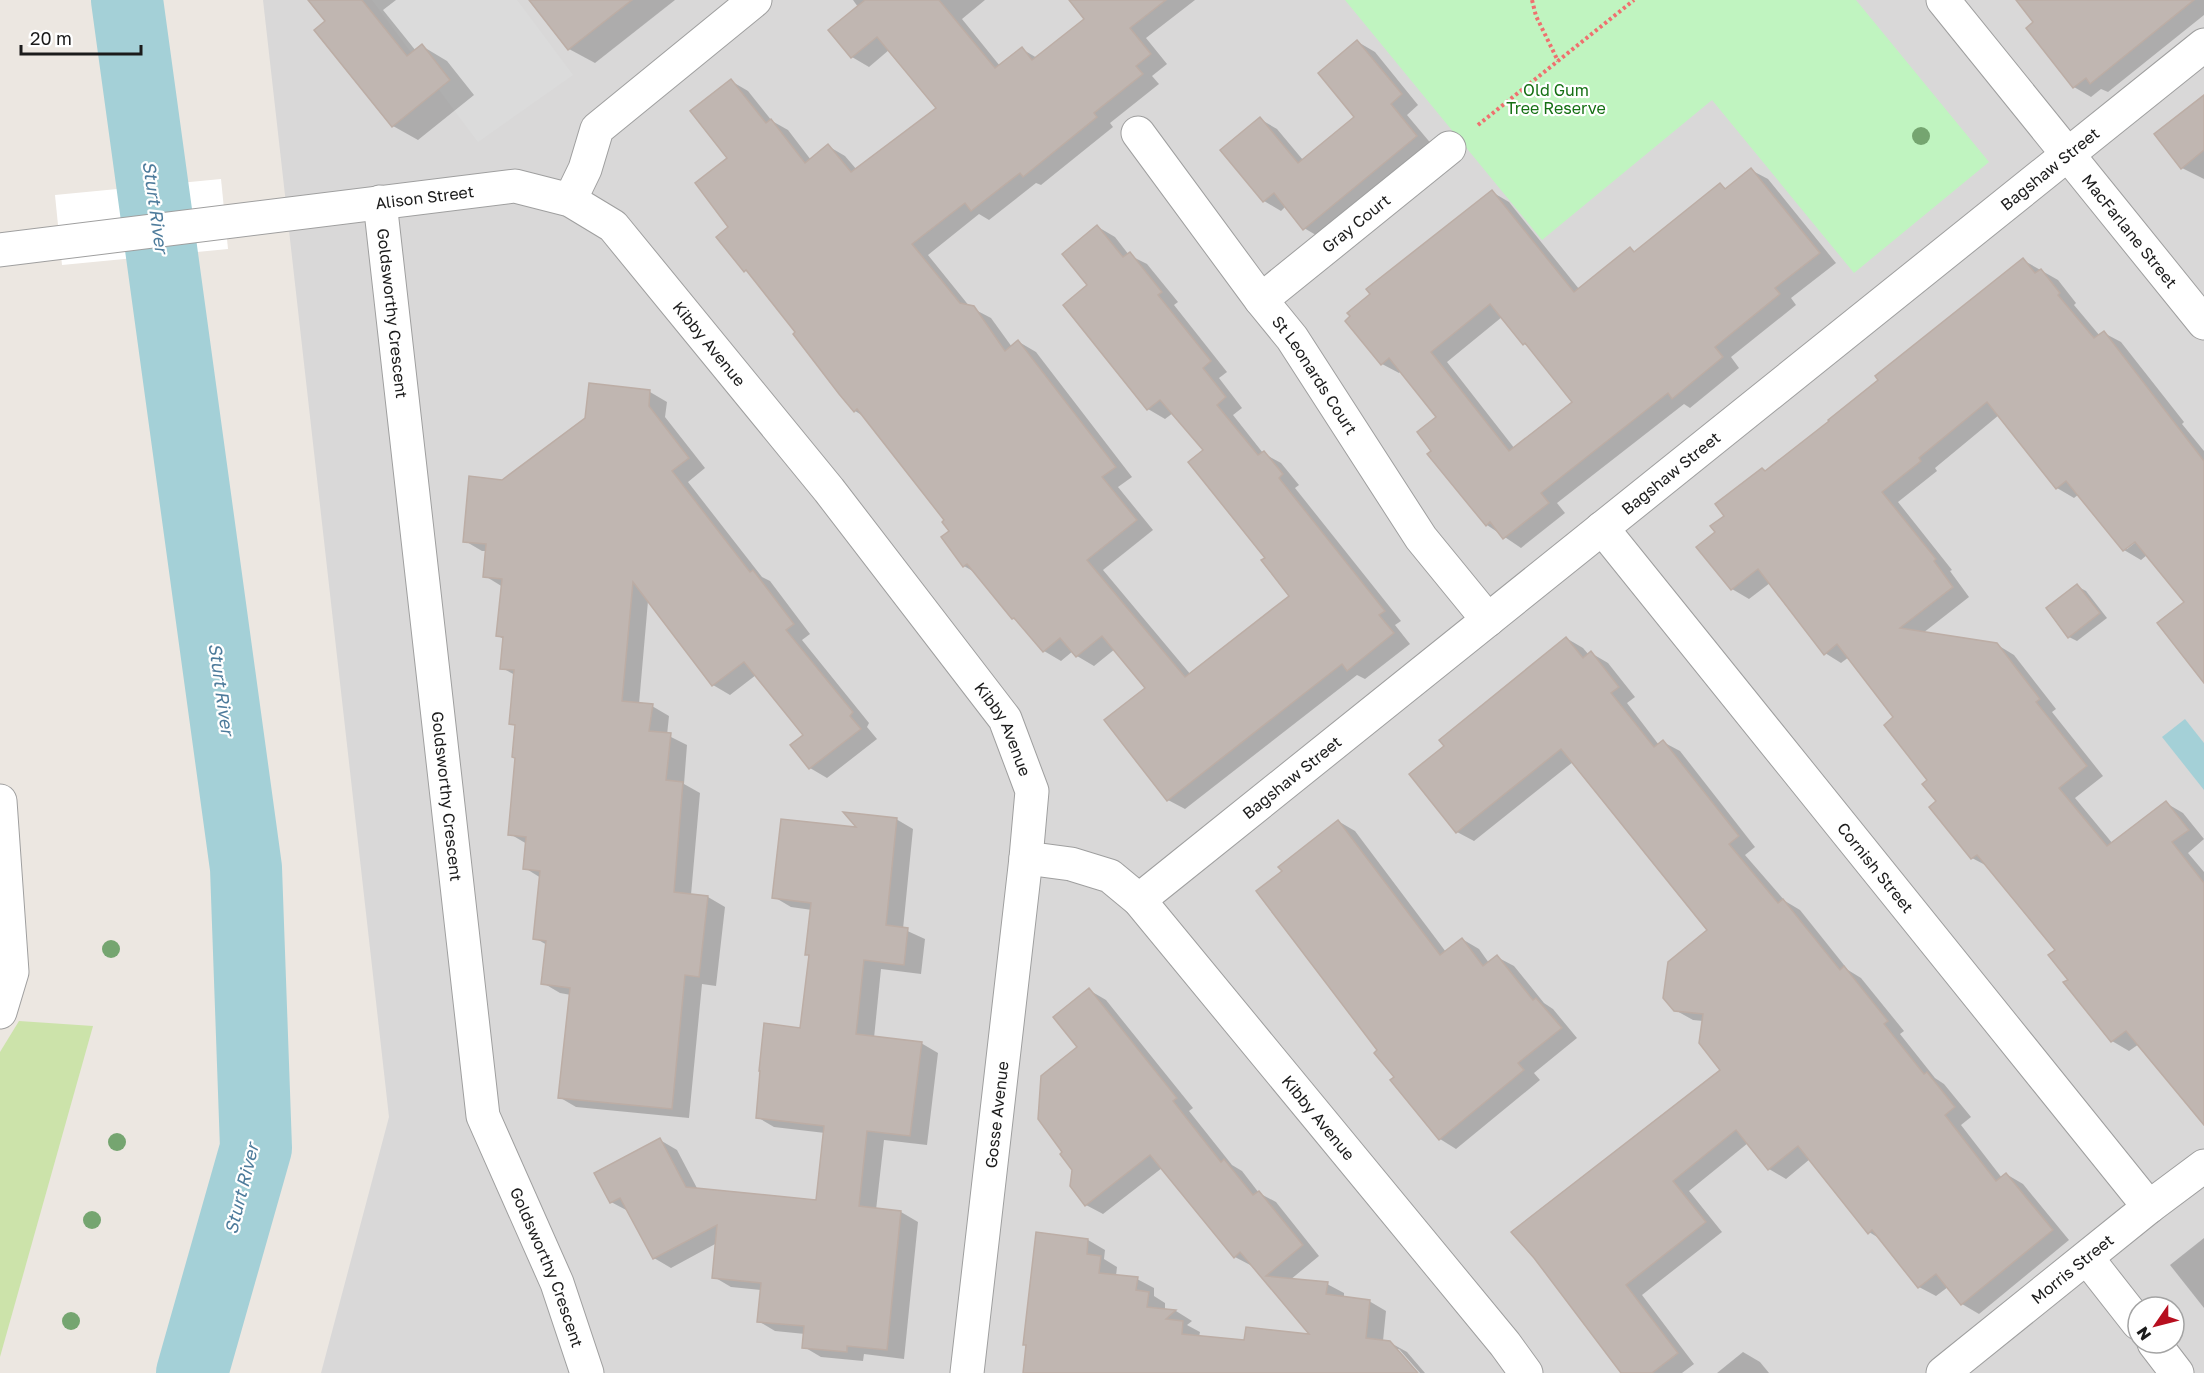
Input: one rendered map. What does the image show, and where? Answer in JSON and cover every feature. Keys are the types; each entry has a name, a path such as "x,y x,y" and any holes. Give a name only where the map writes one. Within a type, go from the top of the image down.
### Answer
{"street":[{"path":"570,200 585,169 597,129 755,0"},
{"name":"MacFarlane Street","path":"1942,0 2204,323"},
{"name":"Bagshaw Street","path":"1139,900 2204,45"},
{"name":"St Leonards Court","path":"1138,133 1261,300 1292,338 1421,538 1488,620"},
{"name":"Gray Court","path":"1261,300 1449,148"},
{"name":"Alison Street","path":"0,250 515,186 570,200"},
{"name":"Kibby Avenue","path":"570,200 613,226 829,490 1005,719 1032,791 1026,858 1071,864 1110,876 1139,900 1505,1344 1526,1373"},
{"name":"Goldsworthy Crescent","path":"380,202 483,1116 557,1283 587,1373"},
{"name":"Cornish Street","path":"1602,528 2149,1207"},
{"path":"0,801 12,972 0,1012"},
{"name":"Gosse Avenue","path":"967,1373 1026,858"},
{"name":"Morris Street","path":"1943,1373 2149,1207 2204,1166"},
{"path":"2087,1258 2126,1308"},
{"path":"2163,1355 2177,1373"}],"path":[{"path":"1532,0 1536,16 1558,61"},
{"path":"1449,148 1634,0"}],"shaded area":[{"path":"263,0 2204,0 2204,1373 321,1373 389,1117"},
{"path":"372,0 517,0 573,75 478,142"}],"green space":[{"name":"Old Gum Tree Reserve","path":"1345,0 1856,0 1989,162 1854,273 1712,100 1542,240"},
{"path":"19,1021 93,1026 0,1357 0,1052"}],"water":[{"path":"2185,719 2204,743 2204,790 2162,737"}],"pier":[{"path":"221,179 228,249 62,265 55,195"}],"building":[{"path":"308,0 362,0 407,56 422,44 450,80 392,127 314,30 325,21"},
{"path":"529,0 632,0 568,50"},
{"path":"865,0 939,0 995,68 1022,47 1032,60 1084,19 1069,0 1166,0 1130,28 1151,54 1136,66 1143,74 1094,113 1097,117 1023,177 1020,173 971,211 965,203 912,244 960,303 974,306 1005,351 1018,340 1116,467 1102,477 1137,520 1087,560 1185,677 1289,596 1261,560 1265,558 1188,462 1203,450 1160,400 1147,410 1063,305 1087,285 1062,254 1097,225 1123,257 1130,252 1162,292 1158,295 1211,361 1203,368 1226,397 1217,405 1258,455 1264,451 1283,474 1279,478 1385,611 1379,615 1394,633 1347,671 1342,664 1167,801 1104,720 1145,688 1102,636 1076,657 1060,638 1043,652 1014,618 1012,619 967,564 963,567 941,537 949,531 942,522 944,520 857,409 854,412 839,394 793,334 795,332 746,270 744,272 716,237 728,227 695,183 727,158 690,111 731,79 766,123 771,119 805,163 828,144 851,172 936,108 877,37 851,58 828,30"},
{"path":"2016,0 2194,0 2090,84 2086,78 2073,88 2026,28 2033,22"},
{"path":"1357,40 1402,94 1391,104 1417,136 1303,230 1274,193 1263,202 1220,150 1260,117 1298,163 1354,117 1318,73"},
{"path":"2204,95 2204,150 2181,169 2154,134"},
{"path":"1751,168 1820,253 1775,288 1780,294 1715,347 1723,357 1672,399 1668,393 1541,493 1549,503 1503,539 1490,522 1486,526 1427,454 1431,451 1417,432 1436,417 1389,358 1381,365 1345,321 1350,316 1347,313 1370,294 1366,289 1492,190 1574,292 1630,247 1634,252 1720,183 1725,189","holes":["1490,304 1523,345 1525,343 1572,402 1509,451 1431,352"]},
{"path":"2023,258 2035,273 2041,269 2060,293 2058,295 2094,338 2104,331 2204,461 2204,683 2157,623 2184,602 2135,542 2123,551 2066,481 2056,489 1987,402 1919,458 1921,461 1882,492 1936,559 1934,561 1953,587 1900,628 1997,643 2040,699 2036,702 2087,766 2059,788 2107,846 2166,801 2189,830 2172,842 2204,883 2204,1125 2126,1031 2111,1042 2063,982 2068,980 2048,955 2055,950 1977,855 1971,859 1929,807 1936,801 1922,784 1927,780 1884,725 1893,717 1837,644 1824,655 1758,569 1731,590 1696,547 1715,532 1710,526 1724,516 1715,504 1762,468 1765,471 1829,421 1878,380 1875,376"},
{"path":"589,383 650,390 649,406 689,458 672,471 750,572 753,570 794,624 786,630 853,712 850,716 861,729 809,769 790,745 803,735 744,662 712,686 633,582 622,701 653,704 649,731 671,733 666,780 683,782 674,892 708,896 699,977 685,975 672,1109 558,1098 570,988 541,984 546,941 533,939 540,871 523,869 526,837 508,835 515,758 512,757 515,725 509,724 514,670 500,669 503,637 496,636 502,579 483,577 486,544 463,542 469,476 502,480 585,418"},
{"path":"2077,584 2100,613 2068,638 2046,608"},
{"path":"1566,637 1583,658 1591,651 1619,687 1611,693 1654,747 1663,740 1739,836 1729,844 1778,903 1783,899 1840,970 1844,966 1888,1021 1884,1024 1924,1074 1927,1072 1955,1107 1945,1115 1996,1181 2006,1173 2053,1230 1961,1305 1936,1274 1918,1288 1872,1230 1868,1234 1798,1146 1768,1170 1736,1130 1673,1181 1706,1222 1626,1285 1678,1353 1652,1373 1621,1373 1534,1258 1511,1232 1720,1070 1699,1043 1703,1014 1674,1011 1663,998 1668,962 1707,930 1561,749 1456,833 1409,774 1444,746 1439,740"},
{"path":"843,812 897,818 886,925 908,928 904,965 864,960 856,1034 922,1042 910,1136 867,1131 859,1206 901,1211 887,1350 847,1346 847,1352 802,1348 804,1326 757,1322 761,1283 712,1278 717,1225 653,1259 620,1198 610,1203 594,1173 660,1138 686,1187 816,1200 824,1126 756,1118 759,1071 764,1023 800,1028 809,955 805,955 811,903 772,898 781,819 856,827"},
{"path":"1338,820 1440,955 1462,938 1483,966 1497,955 1533,1000 1536,998 1562,1028 1518,1063 1524,1070 1439,1140 1390,1080 1394,1077 1374,1053 1377,1050 1256,891 1282,871 1278,867"},
{"path":"1089,988 1177,1098 1173,1101 1221,1162 1224,1159 1253,1195 1259,1191 1303,1245 1266,1276 1328,1282 1326,1294 1370,1300 1366,1338 1390,1341 1418,1373 1023,1373 1026,1345 1023,1345 1036,1232 1088,1239 1087,1254 1101,1256 1099,1273 1138,1277 1136,1290 1149,1292 1147,1307 1176,1310 1166,1319 1183,1321 1182,1334 1244,1340 1246,1327 1309,1334 1240,1252 1234,1258 1150,1155 1085,1206 1070,1186 1072,1170 1038,1119 1041,1076 1077,1047 1053,1017"}],"waterway":[{"name":"Sturt River","path":"127,0 246,868 256,1148 192,1373"}]}
